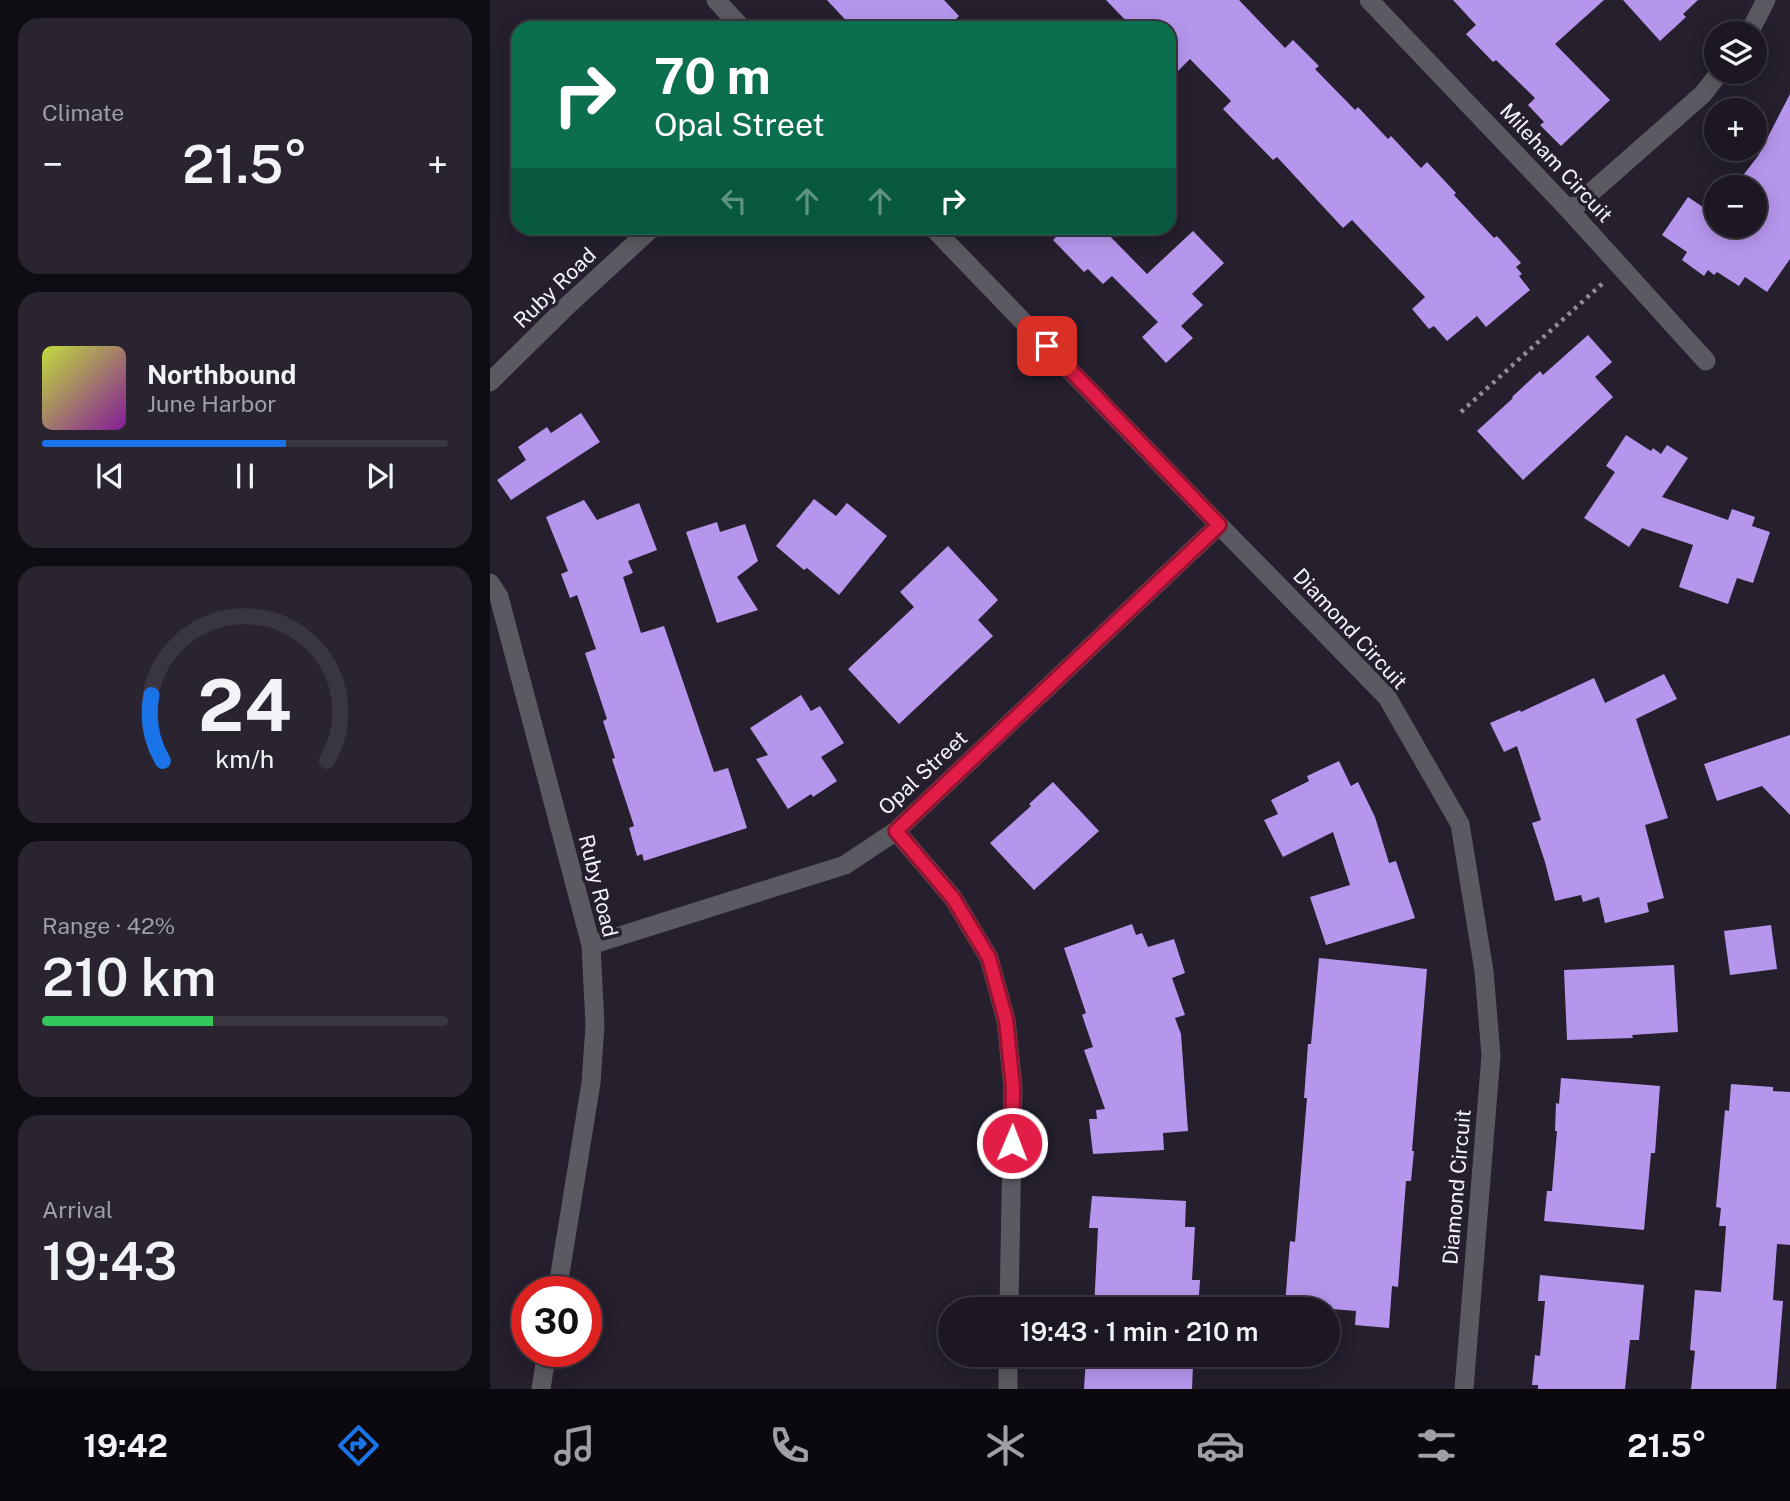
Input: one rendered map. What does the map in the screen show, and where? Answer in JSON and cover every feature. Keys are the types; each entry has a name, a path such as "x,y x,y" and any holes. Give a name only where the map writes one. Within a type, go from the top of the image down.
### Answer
{"street":[{"path":"716,0 736,21"},
{"name":"Mileham Circuit","path":"1369,0 1570,211 1706,361"},
{"path":"1755,21 1766,0"},
{"path":"1570,211 1703,94 1711,84"},
{"name":"Ruby Road","path":"490,382 644,235"},
{"name":"Diamond Circuit","path":"940,235 1387,697 1460,824 1484,971 1491,1055 1464,1389"},
{"name":"Opal Street","path":"592,945 845,865 896,831 1219,525"},
{"name":"Ruby Road","path":"490,583 499,597 592,945 594,1025 591,1083 560,1276"},
{"path":"896,831 953,898 989,958 1006,1020 1013,1088 1009,1297"},
{"path":"541,1389 544,1367"},
{"path":"1008,1389 1009,1367"}],"path":[{"path":"1461,412 1621,267"}],"building":[{"path":"827,0 944,0 959,16 954,21 846,21"},
{"path":"1106,0 1239,0 1285,48 1293,40 1319,66 1315,69 1355,110 1358,107 1388,139 1391,136 1421,168 1427,162 1494,238 1497,236 1521,263 1516,267 1522,274 1519,276 1530,290 1486,327 1477,316 1447,341 1434,326 1429,329 1412,309 1425,297 1352,220 1343,228 1277,157 1273,160 1223,109 1231,101 1190,59 1176,73 1176,21 1126,21"},
{"path":"1453,0 1604,0 1555,44 1610,100 1561,146 1540,125 1544,122 1528,105 1535,98 1496,60 1493,62 1466,34 1476,25"},
{"path":"1623,0 1698,0 1683,14 1686,17 1660,41"},
{"path":"1790,94 1790,259 1767,292 1745,277 1739,286 1717,272 1714,275 1708,270 1704,276 1682,260 1687,252 1662,235 1688,197 1704,206 1704,238 1767,238 1767,175 1743,175 1754,161 1767,161 1767,139"},
{"path":"1193,231 1224,263 1192,294 1203,305 1181,326 1193,338 1166,363 1142,337 1158,322 1112,276 1103,284 1088,269 1084,272 1053,240 1058,235 1109,235 1147,274"},
{"path":"1588,335 1612,362 1595,377 1613,397 1523,480 1477,431 1540,371 1543,375"},
{"path":"581,413 600,442 511,500 497,480 526,460 518,447 547,427 551,433"},
{"path":"1626,435 1651,451 1653,448 1661,454 1667,445 1688,458 1662,497 1728,520 1732,509 1755,517 1752,526 1770,532 1753,583 1737,578 1728,604 1679,587 1693,545 1642,528 1629,547 1584,518 1615,472 1606,466"},
{"path":"814,499 836,516 847,503 887,536 839,595 776,546"},
{"path":"584,500 597,520 639,503 657,550 628,561 633,573 623,577 641,633 664,626 714,772 728,768 747,828 644,861 642,854 637,856 629,828 634,826 612,759 615,758 603,721 607,719 585,653 596,649 577,595 570,598 561,574 568,571 546,517"},
{"path":"717,522 720,532 745,524 758,561 737,577 758,610 717,623 686,532"},
{"path":"948,546 998,600 978,620 993,636 899,724 848,669 914,607 900,592"},
{"path":"1664,674 1677,699 1636,719 1668,818 1645,825 1664,898 1647,903 1649,912 1605,923 1599,897 1583,902 1581,895 1555,901 1532,823 1541,820 1517,746 1504,752 1490,723 1520,710 1521,712 1594,678 1605,703"},
{"path":"801,695 811,711 820,706 844,743 821,757 837,781 788,809 756,759 768,755 750,728"},
{"path":"1790,735 1790,815 1762,786 1717,801 1704,764"},
{"path":"1339,761 1351,786 1358,782 1375,817 1389,863 1396,861 1415,918 1326,945 1310,897 1350,885 1333,832 1283,857 1264,820 1278,814 1271,800 1309,781 1307,776"},
{"path":"1053,782 1099,831 1034,890 990,843"},
{"path":"1132,924 1136,935 1142,933 1148,947 1174,939 1185,973 1172,978 1185,1015 1175,1018 1181,1034 1188,1131 1163,1133 1164,1150 1093,1154 1089,1119 1097,1119 1096,1110 1105,1109 1084,1050 1093,1047 1082,1015 1086,1013 1064,948"},
{"path":"1771,925 1777,969 1730,975 1724,931"},
{"path":"1319,958 1427,969 1411,1181 1406,1181 1398,1287 1392,1286 1389,1328 1355,1325 1356,1311 1340,1310 1340,1297 1286,1297 1290,1241 1295,1242 1307,1098 1304,1098 1308,1044 1311,1044"},
{"path":"1674,965 1678,1032 1632,1035 1633,1038 1567,1040 1564,970"},
{"path":"1561,1078 1660,1086 1655,1153 1651,1153 1644,1230 1544,1221 1547,1191 1552,1191 1557,1131 1556,1103 1559,1104"},
{"path":"1731,1084 1773,1087 1773,1091 1790,1092 1790,1245 1777,1244 1773,1300 1783,1301 1776,1389 1691,1389 1695,1351 1690,1350 1695,1290 1721,1292 1726,1226 1719,1226 1721,1208 1716,1207 1725,1110 1729,1111"},
{"path":"1092,1196 1186,1201 1185,1227 1195,1227 1192,1280 1200,1280 1199,1297 1095,1297 1098,1228 1089,1228"},
{"path":"1540,1275 1644,1285 1639,1340 1630,1340 1625,1389 1538,1389 1538,1385 1532,1385 1535,1355 1540,1356 1545,1301 1538,1301"},
{"path":"1085,1367 1193,1367 1192,1389 1084,1389"}],"route":[{"path":"1012,1143 1013,1088 1006,1020 989,958 953,898 896,831 1219,525 1047,346"}]}
